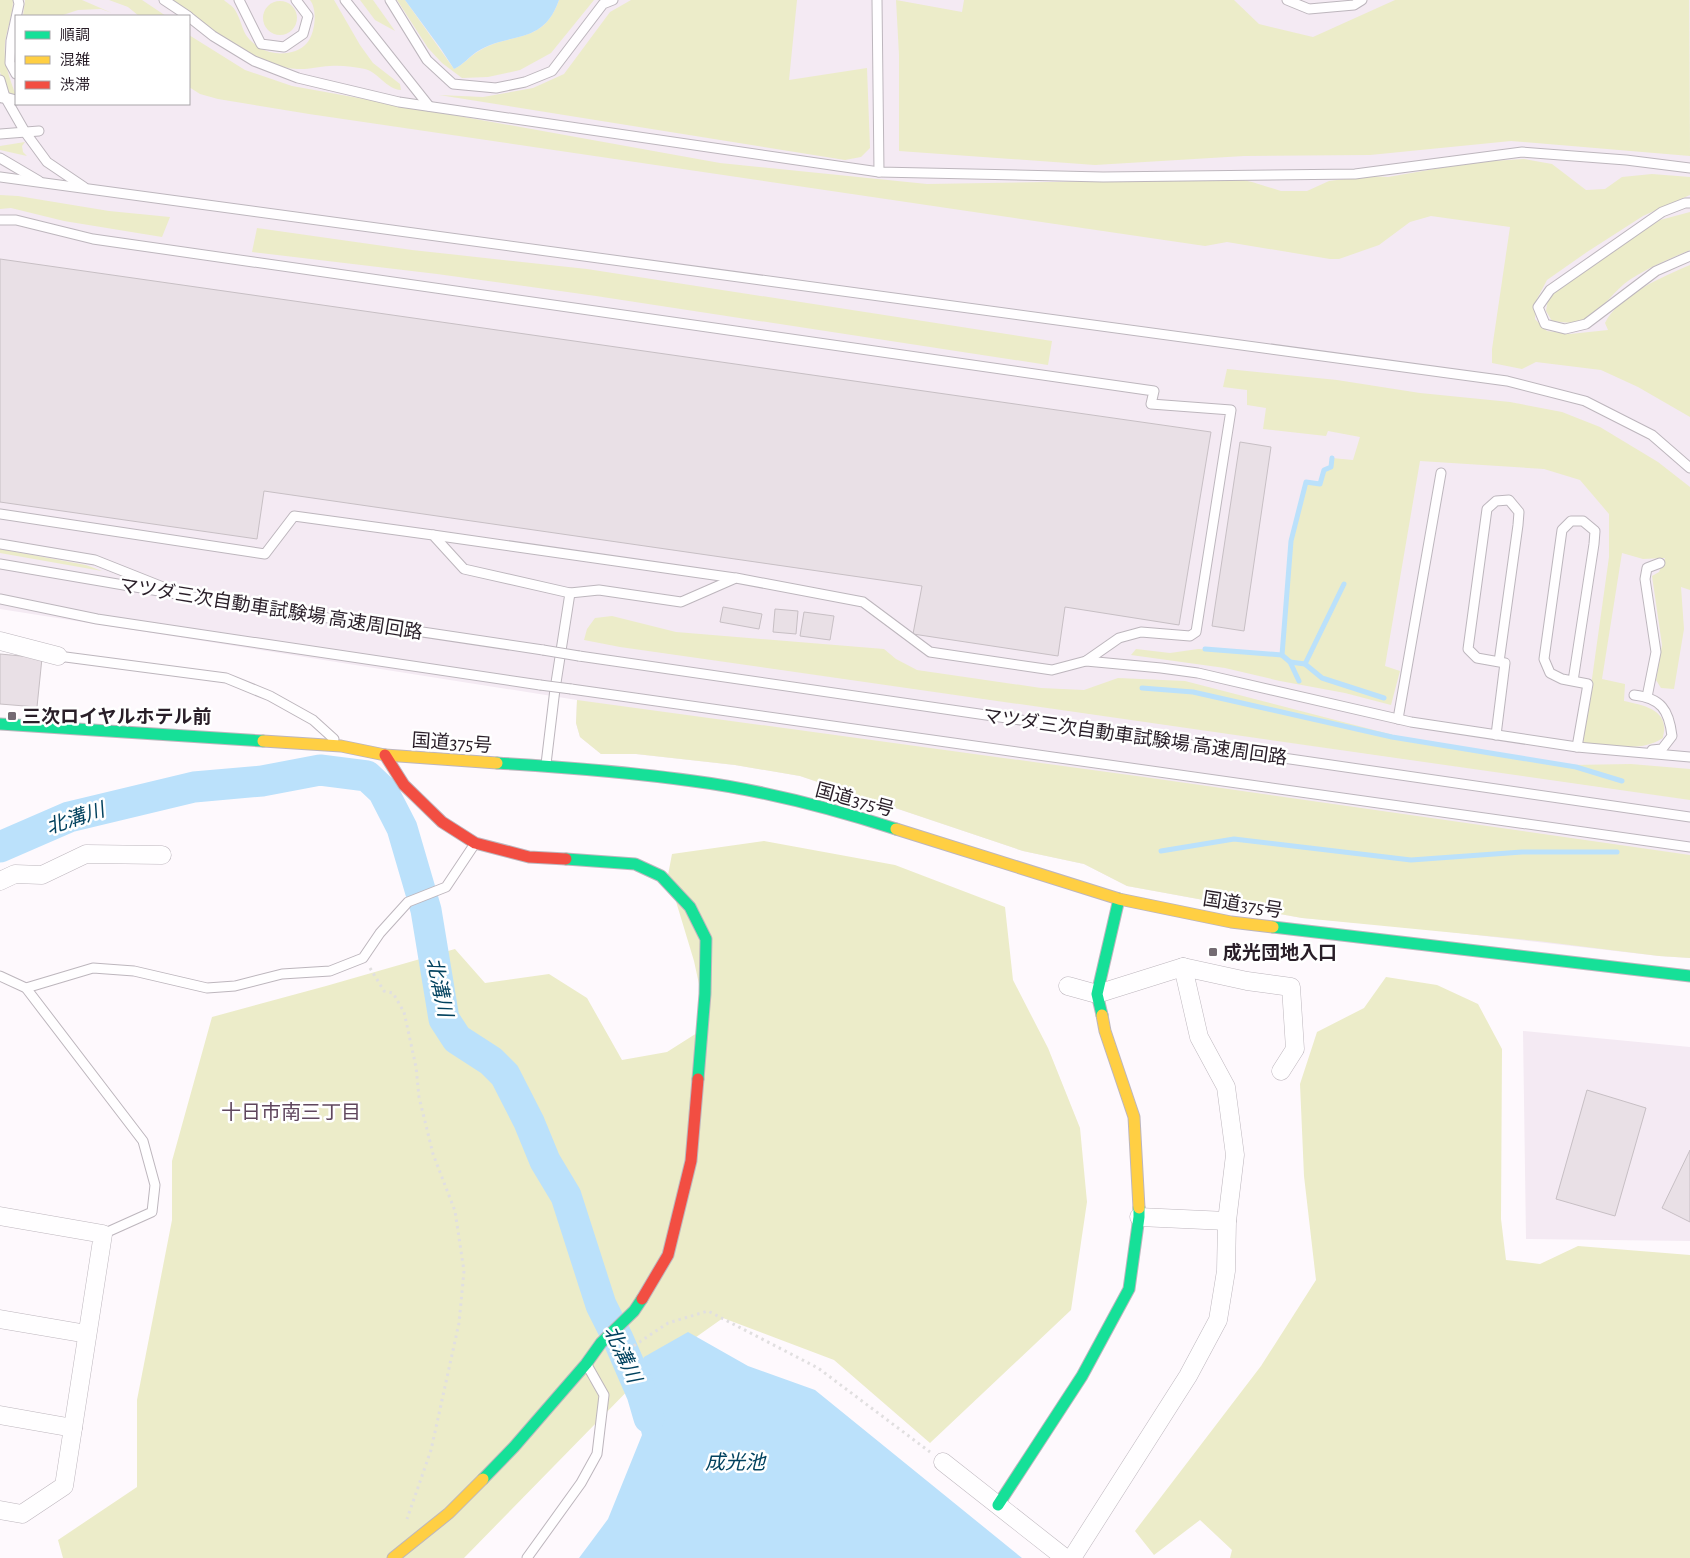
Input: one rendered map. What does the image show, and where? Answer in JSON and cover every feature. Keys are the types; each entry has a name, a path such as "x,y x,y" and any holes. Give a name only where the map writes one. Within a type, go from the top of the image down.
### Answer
{"main road":[{"name":"国道375号","path":"0,724 341,746 385,755 546,766 694,781 775,796 866,819 1119,899 1231,922 1690,976"},
{"path":"385,755 404,785 442,822 475,843 529,858 635,864 661,876 690,907 706,939 705,1004 691,1161 668,1256 634,1311 601,1343 586,1364 514,1447 449,1513 393,1558"},
{"path":"998,1505 1082,1376 1129,1289 1139,1217 1134,1117 1104,1031 1097,994 1119,899"}],"street":[{"path":"0,641 58,656"},
{"path":"0,881 15,874 42,875 86,854 162,855"},
{"path":"1072,1558 1188,1376 1218,1320 1226,1271 1228,1222 1235,1155 1226,1087 1199,1037 1183,967"},
{"path":"1068,986 1097,994 1183,967 1247,981 1291,987 1295,1049 1282,1071"},
{"path":"0,1216 103,1234 64,1486 22,1514 0,1510"},
{"path":"1139,1217 1228,1222"},
{"path":"0,1319 87,1334"},
{"path":"0,1415 73,1428"},
{"path":"943,1462 1065,1558"}],"lane":[{"path":"17,15 18,0"},
{"path":"164,0 185,15"},
{"path":"239,0 261,44 284,47 303,34 308,16 296,0"},
{"path":"345,0 429,106"},
{"path":"390,0 427,60 453,84 496,88 525,82 552,71 603,4 613,0"},
{"path":"877,0 879,172"},
{"path":"1286,0 1309,9 1354,5 1362,0"},
{"path":"190,19 213,36 254,61 298,78 399,102 879,172 1103,177 1356,174 1522,152 1626,160 1690,168"},
{"path":"15,22 11,41 10,63 15,72"},
{"path":"0,80 2,98 47,162 87,189"},
{"path":"2,98 15,100"},
{"path":"0,134 39,131"},
{"path":"0,158 42,183"},
{"path":"0,177 1507,381 1585,401 1652,435 1690,468"},
{"path":"1690,203 1685,203 1662,212 1550,290 1538,307 1546,324 1565,329 1586,324 1656,271 1690,256"},
{"path":"0,220 16,220 93,239 1154,391 1151,404 1231,410 1196,632 1190,636 1141,632 1119,638 1086,661 1052,670 930,652 863,602 736,578 294,516 265,554 0,514"},
{"path":"1398,719 1441,474"},
{"path":"1496,735 1505,663 1498,662 1477,658 1468,649 1487,509 1496,501 1509,500 1519,512 1498,662"},
{"path":"1574,681 1595,531 1583,521 1571,521 1562,530 1544,659 1550,673 1562,679 1588,684 1577,747"},
{"path":"433,535 464,569 570,593 599,590 681,602 736,578"},
{"path":"0,544 95,560 183,595"},
{"path":"1647,698 1656,652 1645,579 1646,568 1660,563"},
{"name":"マツダ三次自動車試験場 高速周回路","path":"0,564 183,595 579,656 1690,817"},
{"path":"546,766 556,680 570,593"},
{"path":"0,599 97,619 540,685 1690,847"},
{"path":"58,656 226,678 270,696 313,720 341,746"},
{"path":"1086,661 1198,673 1398,719 1496,735 1577,747 1690,757"},
{"path":"1634,695 1662,704 1670,722 1672,736 1662,748 1639,752"},
{"path":"26,988 93,968 134,971 207,988 236,986 282,974 330,971 363,958 380,933 408,902 446,887 475,843"},
{"path":"0,976 26,988 143,1141 155,1185 152,1212 103,1234"},
{"path":"527,1558 581,1483 597,1454 604,1395 586,1364"}],"path":[{"path":"363,958 384,991 393,993 404,1012 416,1067 419,1097 433,1154 455,1211 464,1271 458,1322 431,1450 406,1522"},
{"path":"622,1354 668,1323 708,1312 818,1368 943,1462"}],"shaded area":[{"path":"0,0 1690,0 1690,958 1406,927 1302,918 1127,886 1084,864 1023,851 800,776 735,765 636,754 601,754 580,737 576,723 577,700 0,609"},
{"path":"1523,1031 1690,1047 1690,1241 1526,1239"}],"green space":[{"path":"0,0 13,0 6,37 5,57 15,96 8,95 0,72"},
{"path":"25,0 82,0 112,13 101,9 78,10 63,15 23,15"},
{"path":"109,0 142,0 164,15 138,15 128,7"},
{"path":"169,0 224,0 234,9 249,39 265,51 284,53 297,50 310,39 314,28 315,16 310,0 334,0 360,45 373,63 400,84 401,90 391,87 374,73 365,69 324,66 294,69 271,64 240,49"},
{"path":"360,0 373,0 395,31 375,20"},
{"path":"397,0 405,0 454,69 491,45 535,31 544,25 552,15 559,0 594,0 551,53 520,70 488,77 462,78 442,63 428,48"},
{"path":"631,0 797,0 789,80 867,68 870,148 861,157 845,160 439,95 483,97 533,88 564,74 610,12"},
{"path":"896,0 962,12 964,0 1234,0 1259,24 1313,37 1395,0 1689,0 1690,156 1511,141 1370,155 1244,156 1095,165 899,151 899,55"},
{"path":"280,1 287,2 292,6 296,11 296,25 292,30 287,34 280,35 273,34 268,30 264,25 263,18 264,11 268,6 273,2"},
{"path":"190,36 245,70 292,86 720,163 927,184 1239,179 1281,191 1307,191 1329,181 1368,176 1388,177 1475,162 1524,159 1552,164 1586,190 1605,189 1622,177 1652,174 1690,177 1690,195 1643,216 1547,280 1537,299 1535,319 1547,331 1570,334 1608,330 1605,323 1620,304 1654,281 1690,265 1690,417 1638,387 1601,370 1536,362 1522,369 1492,363 1492,349 1510,227 1431,216 1410,222 1379,245 1339,259 1330,259 1227,242 1205,246 309,114 218,99 200,94 190,88"},
{"path":"25,142 22,146 23,152 27,156 0,150 0,146"},
{"path":"0,195 18,196 109,211 170,217 162,237 64,221 11,208 0,209"},
{"path":"1690,212 1690,250 1656,265 1631,279 1589,317 1579,322 1571,323 1552,321 1546,311 1548,299 1562,285 1660,220"},
{"path":"257,228 412,250 587,269 1052,341 1048,365 596,296 437,274 252,252"},
{"path":"1227,369 1337,380 1420,393 1510,402 1562,412 1600,427 1658,462 1690,487 1690,590 1681,587 1684,629 1674,689 1661,688 1656,680 1662,645 1652,576 1659,572 1665,558 1643,559 1622,553 1602,679 1625,684 1624,701 1655,711 1663,720 1663,738 1654,743 1635,747 1583,743 1609,557 1609,514 1580,480 1544,469 1420,461 1385,666 1400,671 1391,705 1345,693 1280,681 1225,668 1131,655 1136,649 1170,653 1198,649 1282,654 1291,541 1306,482 1320,484 1324,470 1331,467 1332,458 1353,460 1360,437 1328,431 1326,436 1263,429 1266,408 1247,405 1247,390 1223,387"},
{"path":"0,549 86,565 102,571 0,553"},
{"path":"612,616 676,632 884,649 896,659 917,670 1041,688 1084,690 1118,678 1185,681 1424,743 1571,765 1631,764 1690,769 1690,800 620,647 584,640 587,629 595,618"},
{"path":"577,700 1144,777 1690,855 1690,958 1302,918 1127,886 1084,864 1023,851 800,776 735,765 636,754 601,754 580,737 576,723"},
{"path":"764,841 895,865 1005,907 1013,980 1048,1048 1080,1128 1087,1202 1071,1310 930,1443 834,1360 723,1318 644,1374 464,1558 63,1558 58,1540 137,1487 137,1400 172,1220 172,1161 212,1017 455,949 485,983 549,974 587,998 622,1060 667,1052 708,1026 694,961 668,875 672,854"},
{"path":"1386,977 1437,985 1478,1004 1502,1049 1501,1219 1506,1260 1540,1264 1578,1246 1690,1255 1690,1558 1230,1558 1232,1550 1200,1520 1154,1555 1135,1531 1261,1366 1316,1280 1304,1176 1300,1084 1317,1032 1364,1008"}],"water":[{"path":"405,0 559,0 552,15 544,25 535,31 490,45 478,51 454,69"},
{"name":"成光池","path":"688,1332 748,1366 815,1390 1022,1558 579,1558 608,1519 642,1435 631,1387 644,1357"}],"building":[{"path":"0,259 1211,432 1179,625 1065,607 1058,656 913,634 922,586 264,491 257,539 0,502"},
{"path":"1240,442 1271,447 1244,631 1212,626"},
{"path":"723,607 762,614 759,629 720,622"},
{"path":"775,609 798,611 796,634 773,632"},
{"path":"804,612 834,616 830,640 800,636"},
{"path":"0,654 42,658 37,707 0,704"},
{"path":"1587,1090 1646,1108 1615,1216 1556,1199"},
{"path":"1690,1150 1690,1222 1662,1208"}],"waterway":[{"path":"1290,662 1282,655 1291,541 1306,482 1320,484 1324,470 1331,467 1332,458"},
{"path":"1299,681 1290,662 1305,664 1344,584"},
{"path":"1205,649 1282,655"},
{"path":"1305,664 1322,678 1384,698"},
{"path":"1142,688 1193,692 1392,737 1576,767 1622,781"},
{"name":"北溝川","path":"0,847 69,817 194,787 262,781 320,770 367,776 383,791 402,828 426,910 444,1019 457,1039 491,1061 505,1075 529,1122 545,1161 566,1196 601,1305 642,1394 649,1418"},
{"path":"1161,851 1234,839 1411,860 1522,852 1617,852"}],"traffic: fast":[{"path":"0,724 263,741"},
{"path":"497,763 620,772 745,789 796,800 896,829"},
{"path":"566,859 635,864 661,876 690,907 706,939 705,994 698,1079"},
{"path":"1102,1015 1097,994 1119,899"},
{"path":"1273,927 1690,976"},
{"path":"998,1505 1082,1376 1129,1289 1139,1208"},
{"path":"483,1479 514,1447 586,1364 601,1343 634,1311 642,1299"}],"traffic: slow":[{"path":"263,741 341,746 385,755 497,763"},
{"path":"896,829 1119,899 1231,922 1273,927"},
{"path":"1102,1015 1105,1031 1134,1117 1139,1208"},
{"path":"393,1558 449,1513 483,1479"}],"traffic: jam":[{"path":"385,755 404,785 442,822 475,843 529,857 566,859"},
{"path":"642,1299 668,1255 691,1161 698,1079"}],"place":[{"name":"三次ロイヤルホテル前","path":"12,716"},
{"name":"成光団地入口","path":"1213,952"}],"district":[{"name":"十日市南三丁目","path":"291,1112"}]}
